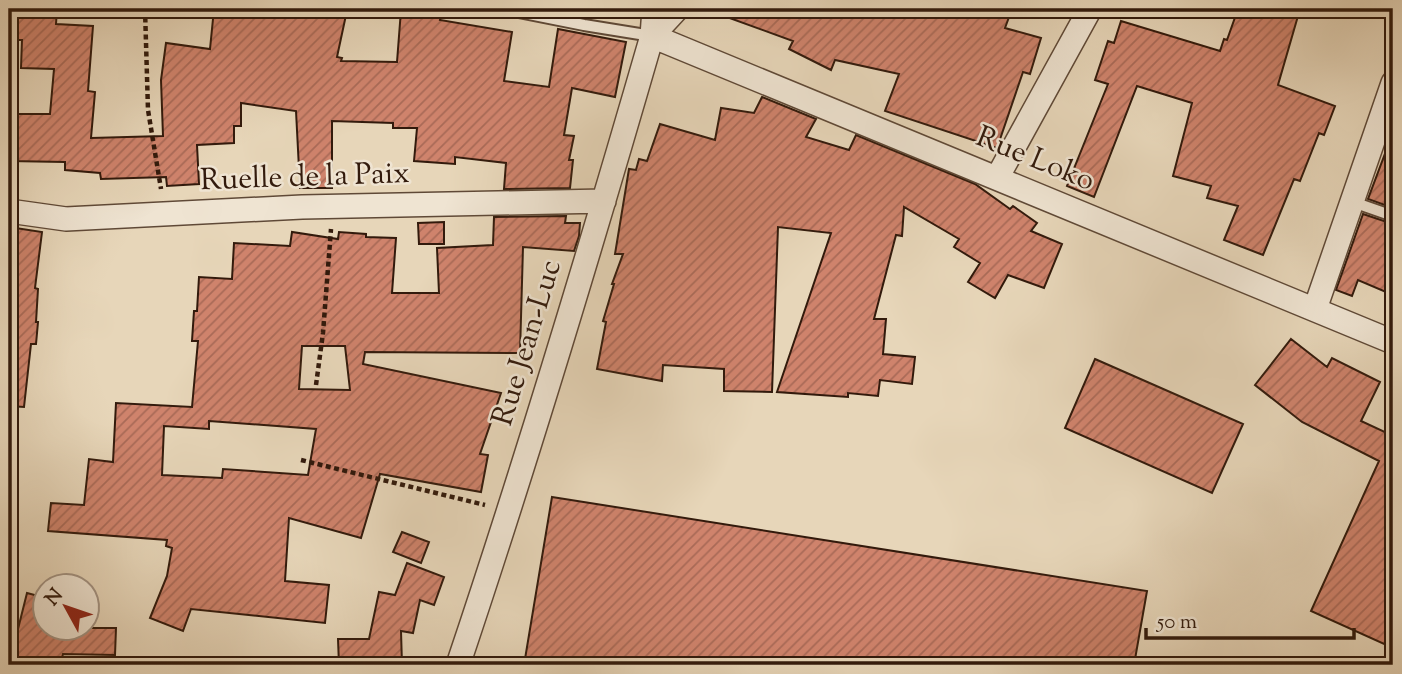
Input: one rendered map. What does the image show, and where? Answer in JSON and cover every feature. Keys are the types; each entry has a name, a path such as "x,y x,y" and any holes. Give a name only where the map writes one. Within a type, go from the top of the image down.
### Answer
{"street":[{"path":"652,36 654,9"},
{"path":"652,36 677,9"},
{"path":"997,178 1090,9"},
{"name":"Rue Loko","path":"652,36 1393,342"},
{"name":"Rue Jean-Luc","path":"458,665 510,511 652,36"},
{"path":"1315,309 1393,83"},
{"name":"Ruelle de la Paix","path":"9,211 66,219 333,207 604,201"}],"lane":[{"path":"504,9 652,36"},
{"path":"1353,202 1393,216"}],"path":[{"path":"145,9 148,110 161,185 160,214"},
{"path":"316,385 333,207"},
{"path":"301,460 510,511"}],"building":[{"path":"9,9 57,9 56,24 93,26 88,91 95,92 91,138 163,136 161,80 166,43 210,49 214,9 319,9 346,15 337,57 342,58 341,61 397,62 401,10 442,12 440,20 512,32 504,81 549,87 558,29 626,42 615,97 572,88 564,135 574,136 569,160 573,160 570,188 504,189 506,163 455,157 455,164 414,161 417,128 393,128 393,123 332,121 332,188 300,188 296,111 241,103 241,126 234,126 234,143 197,145 199,184 167,186 166,177 101,179 100,173 65,170 65,162 9,161 9,114 50,114 54,69 21,68 22,40 9,40"},
{"path":"713,9 1012,9 1005,28 1041,38 1030,74 1023,72 997,148 885,111 899,74 835,60 831,70 789,49 793,41 713,12"},
{"path":"1238,9 1300,9 1278,85 1335,106 1324,135 1319,133 1300,181 1294,179 1263,255 1224,240 1238,206 1207,198 1211,186 1173,176 1192,103 1137,86 1094,197 1067,186 1108,84 1095,80 1108,41 1114,43 1121,21 1220,51 1224,39 1227,40"},
{"path":"762,97 816,119 806,137 849,150 856,135 975,184 1010,209 1013,206 1037,223 1031,231 1062,244 1044,288 1008,275 995,298 968,282 980,263 954,247 959,239 904,207 902,236 896,235 874,319 886,319 883,354 915,357 912,384 880,380 878,396 848,393 848,397 777,392 831,233 778,227 772,392 724,391 724,369 663,365 662,381 597,369 606,322 603,321 623,254 615,254 629,169 636,170 639,159 647,161 660,124 715,140 721,108 754,113"},
{"path":"1393,135 1393,208 1368,199"},
{"path":"1363,214 1393,224 1393,295 1358,280 1352,296 1336,290"},
{"path":"566,216 565,223 580,223 574,251 523,247 520,353 365,352 363,364 501,393 480,454 488,455 481,492 380,474 361,538 289,518 285,581 329,585 325,623 191,609 183,631 150,618 167,576 172,548 166,546 167,540 48,531 51,503 84,505 89,459 113,462 116,403 192,407 198,341 192,341 199,277 232,279 234,243 290,246 292,232 338,239 339,232 366,234 366,237 396,238 392,293 439,293 437,248 493,245 494,217","holes":["302,346 345,346 350,390 299,389","209,421 316,429 308,475 223,469 222,478 162,475 164,426 209,429"]},
{"path":"444,222 444,244 419,244 418,223"},
{"path":"9,227 42,232 35,288 38,289 36,344 31,344 24,407 9,406"},
{"path":"1291,339 1327,367 1332,358 1380,382 1361,421 1391,435 1393,430 1393,648 1311,611 1379,461 1302,422 1255,385"},
{"path":"1095,359 1243,424 1212,493 1065,428"},
{"path":"552,497 1147,591 1134,665 524,665"},
{"path":"402,532 429,542 421,563 393,552"},
{"path":"407,563 444,577 434,605 420,600 413,633 401,631 402,665 339,665 338,639 369,639 379,592 395,595"},
{"path":"27,593 32,594 32,642 102,642 102,628 116,628 115,655 63,654 60,665 9,665"}]}
